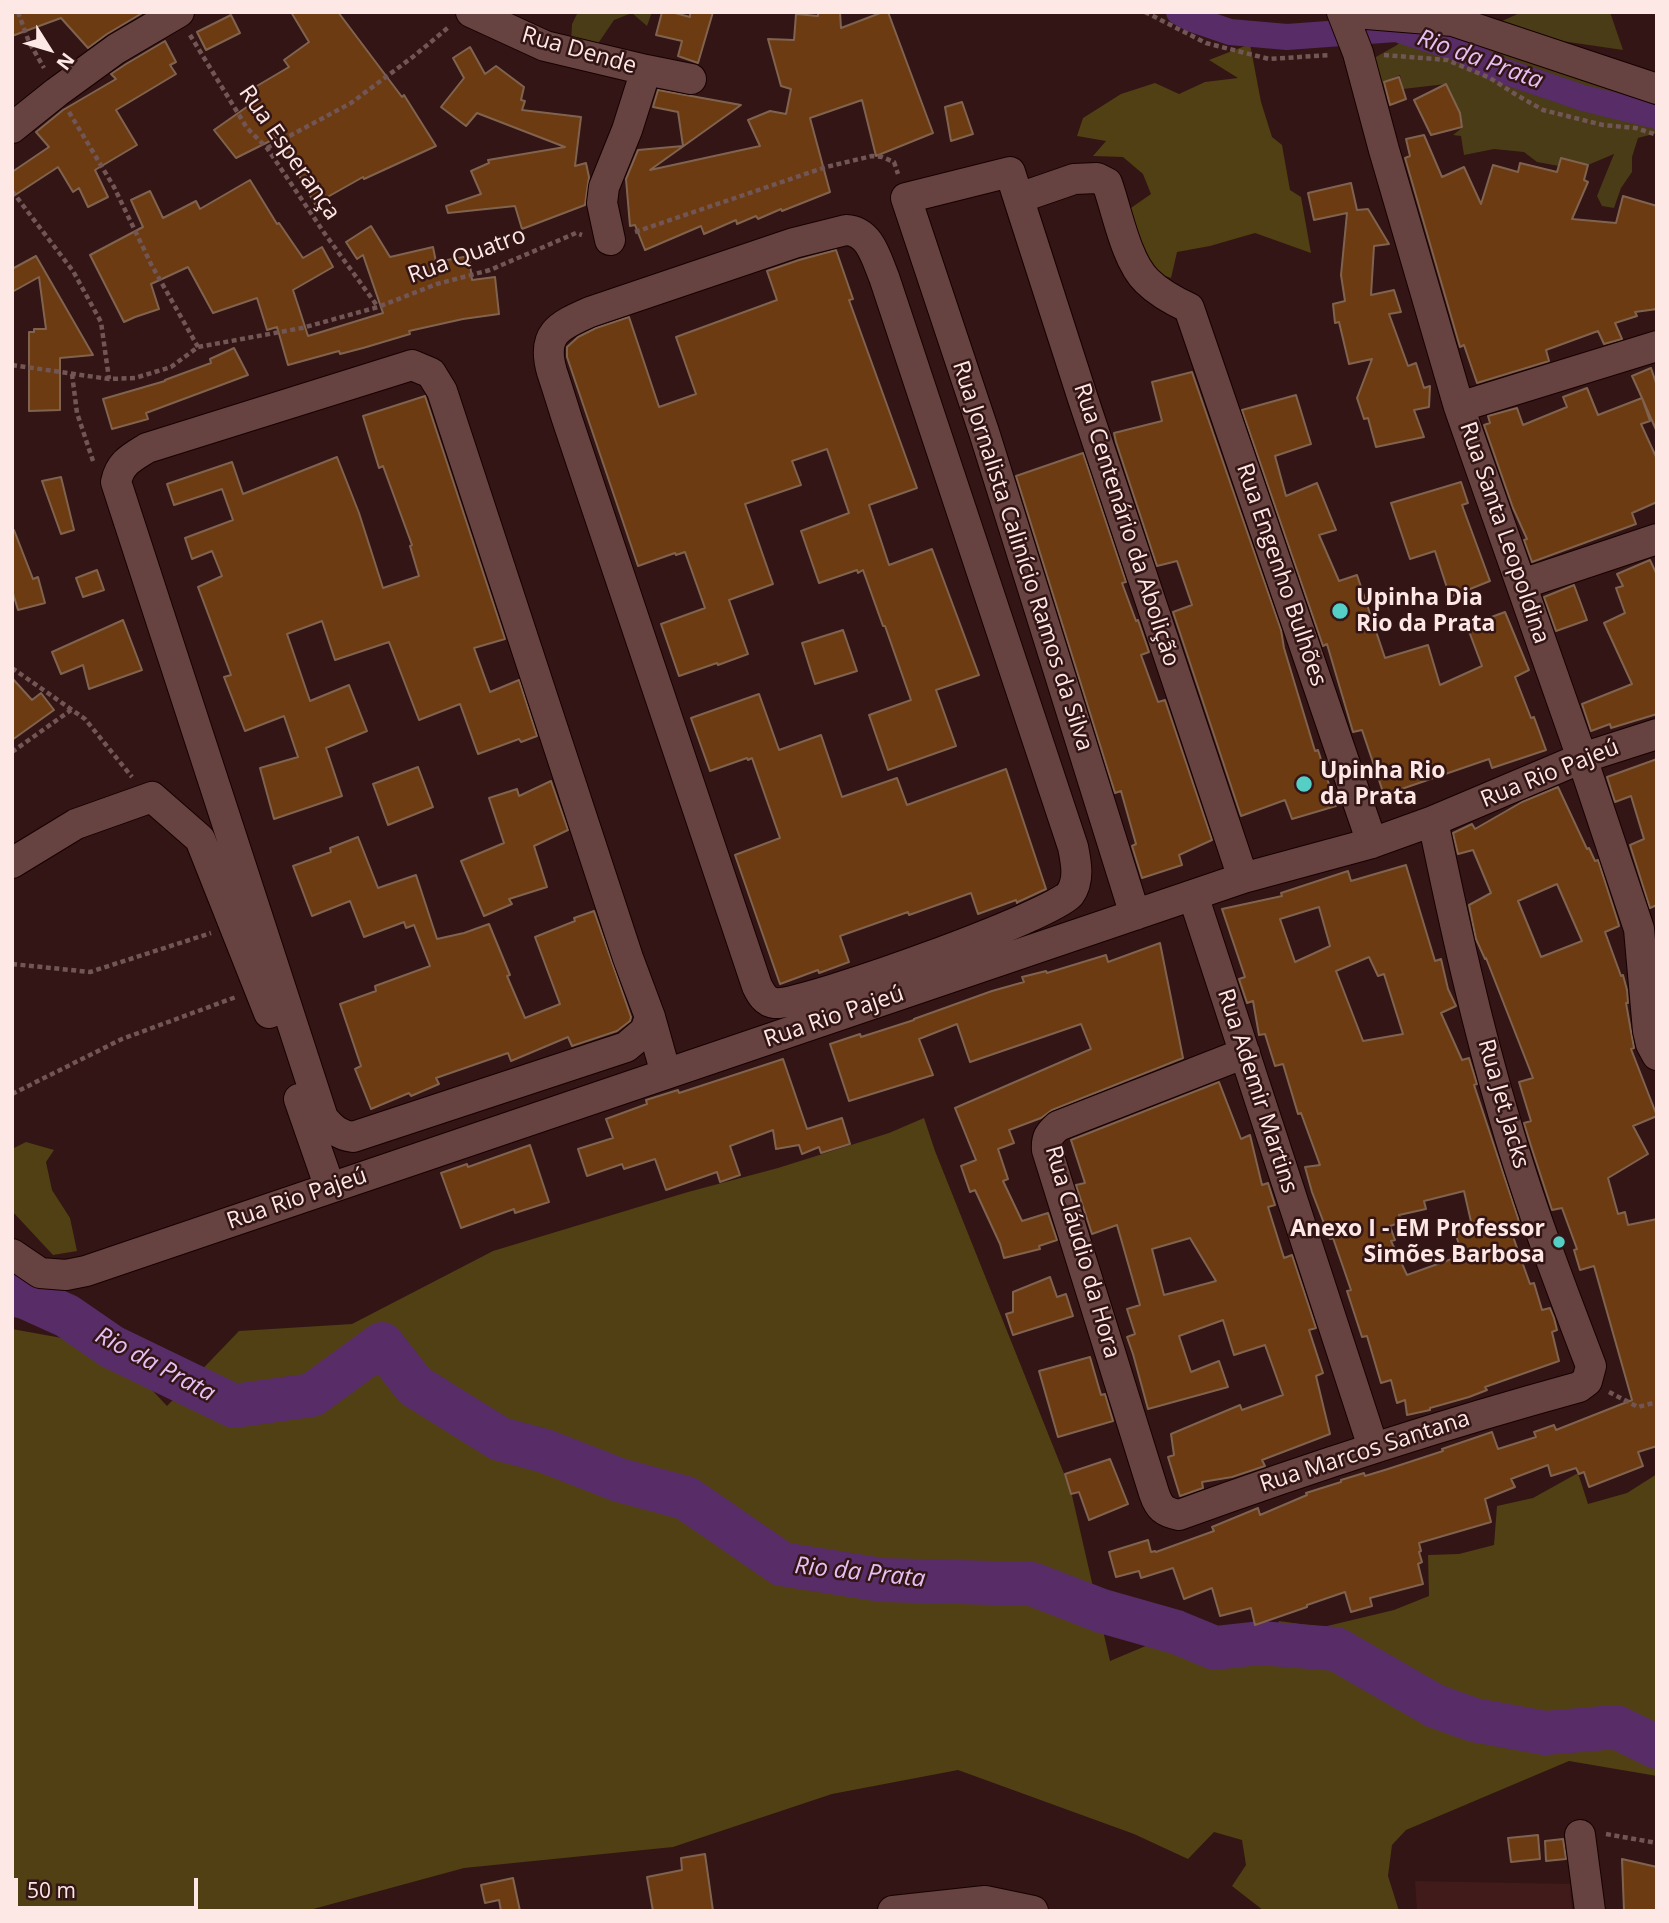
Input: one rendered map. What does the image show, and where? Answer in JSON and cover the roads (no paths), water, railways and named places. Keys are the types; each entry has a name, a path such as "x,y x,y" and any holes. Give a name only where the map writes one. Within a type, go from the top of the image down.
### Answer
{"street":[{"path":"1453,21 1481,12"},
{"path":"12,128 131,39 178,13"},
{"path":"1343,15 1453,21 1657,89"},
{"name":"Rua Santa Leopoldina","path":"1343,15 1357,51 1460,407 1582,758 1648,926 1648,1031 1657,1055"},
{"name":"Rua Dende","path":"463,17 545,46 646,71 691,79"},
{"path":"610,240 602,203 604,187 627,131 646,71"},
{"name":"Rua Engenho Bulhões","path":"1015,185 1097,178 1107,183 1131,258 1146,281 1170,299 1189,308 1372,843"},
{"name":"Rua Jornalista Calinício Ramos da Silva","path":"1015,185 906,198 988,445 1135,915"},
{"name":"Rua Centenário da Abolição","path":"1015,185 1083,399 1244,878"},
{"path":"846,230 853,230 863,236 870,244 884,277 1073,847 1077,875 1072,891 1066,898 938,954 861,981 787,1002 772,1003 764,998 757,986 555,382 548,346 560,328 590,312 794,243 846,230"},
{"path":"1460,407 1657,346"},
{"path":"650,1017 645,1031 637,1038 625,1046 590,1059 353,1137 332,1129 323,1118 116,482 125,462 148,449 412,365 431,373 442,391 624,946 650,1017 666,1074"},
{"path":"1522,584 1657,539"},
{"name":"Rua Rio Pajeú","path":"12,1254 40,1272 53,1275 76,1274 1244,878 1372,843 1433,821 1582,758 1657,734"},
{"path":"12,863 76,824 152,797 200,839 260,989 330,1188"},
{"name":"Rua Jet Jacks","path":"1433,821 1453,918 1505,1121 1557,1278 1591,1366 1587,1381"},
{"name":"Rua Ademir Martins","path":"1193,895 1373,1447"},
{"path":"1066,898 1078,934"},
{"name":"Rua Cláudio da Hora","path":"1154,1493 1051,1163 1047,1141 1049,1134 1058,1126 1245,1053"},
{"name":"Rua Marcos Santana","path":"1154,1493 1157,1504 1163,1510 1179,1515 1373,1447 1579,1387 1587,1381"},
{"path":"1580,1835 1590,1911"},
{"path":"893,1911 985,1906 1032,1911"}],"waterway":[{"name":"Rio da Prata","path":"1179,12 1230,32 1287,37 1396,29 1458,49 1492,67 1583,98 1657,116"},
{"name":"Rio da Prata","path":"12,1294 67,1316 112,1347 234,1406 312,1395 382,1344 415,1386 500,1439 545,1451 619,1480 686,1498 782,1564 882,1580 1032,1584 1102,1611 1176,1632 1215,1648 1260,1643 1336,1649 1435,1706 1474,1720 1545,1733 1616,1727 1657,1747"}],"place":[{"name":"Upinha Dia Rio da Prata","path":"1340,611"},
{"name":"Upinha Rio da Prata","path":"1304,784"},
{"name":"Anexo I - EM Professor Simões Barbosa","path":"1559,1242"}]}
